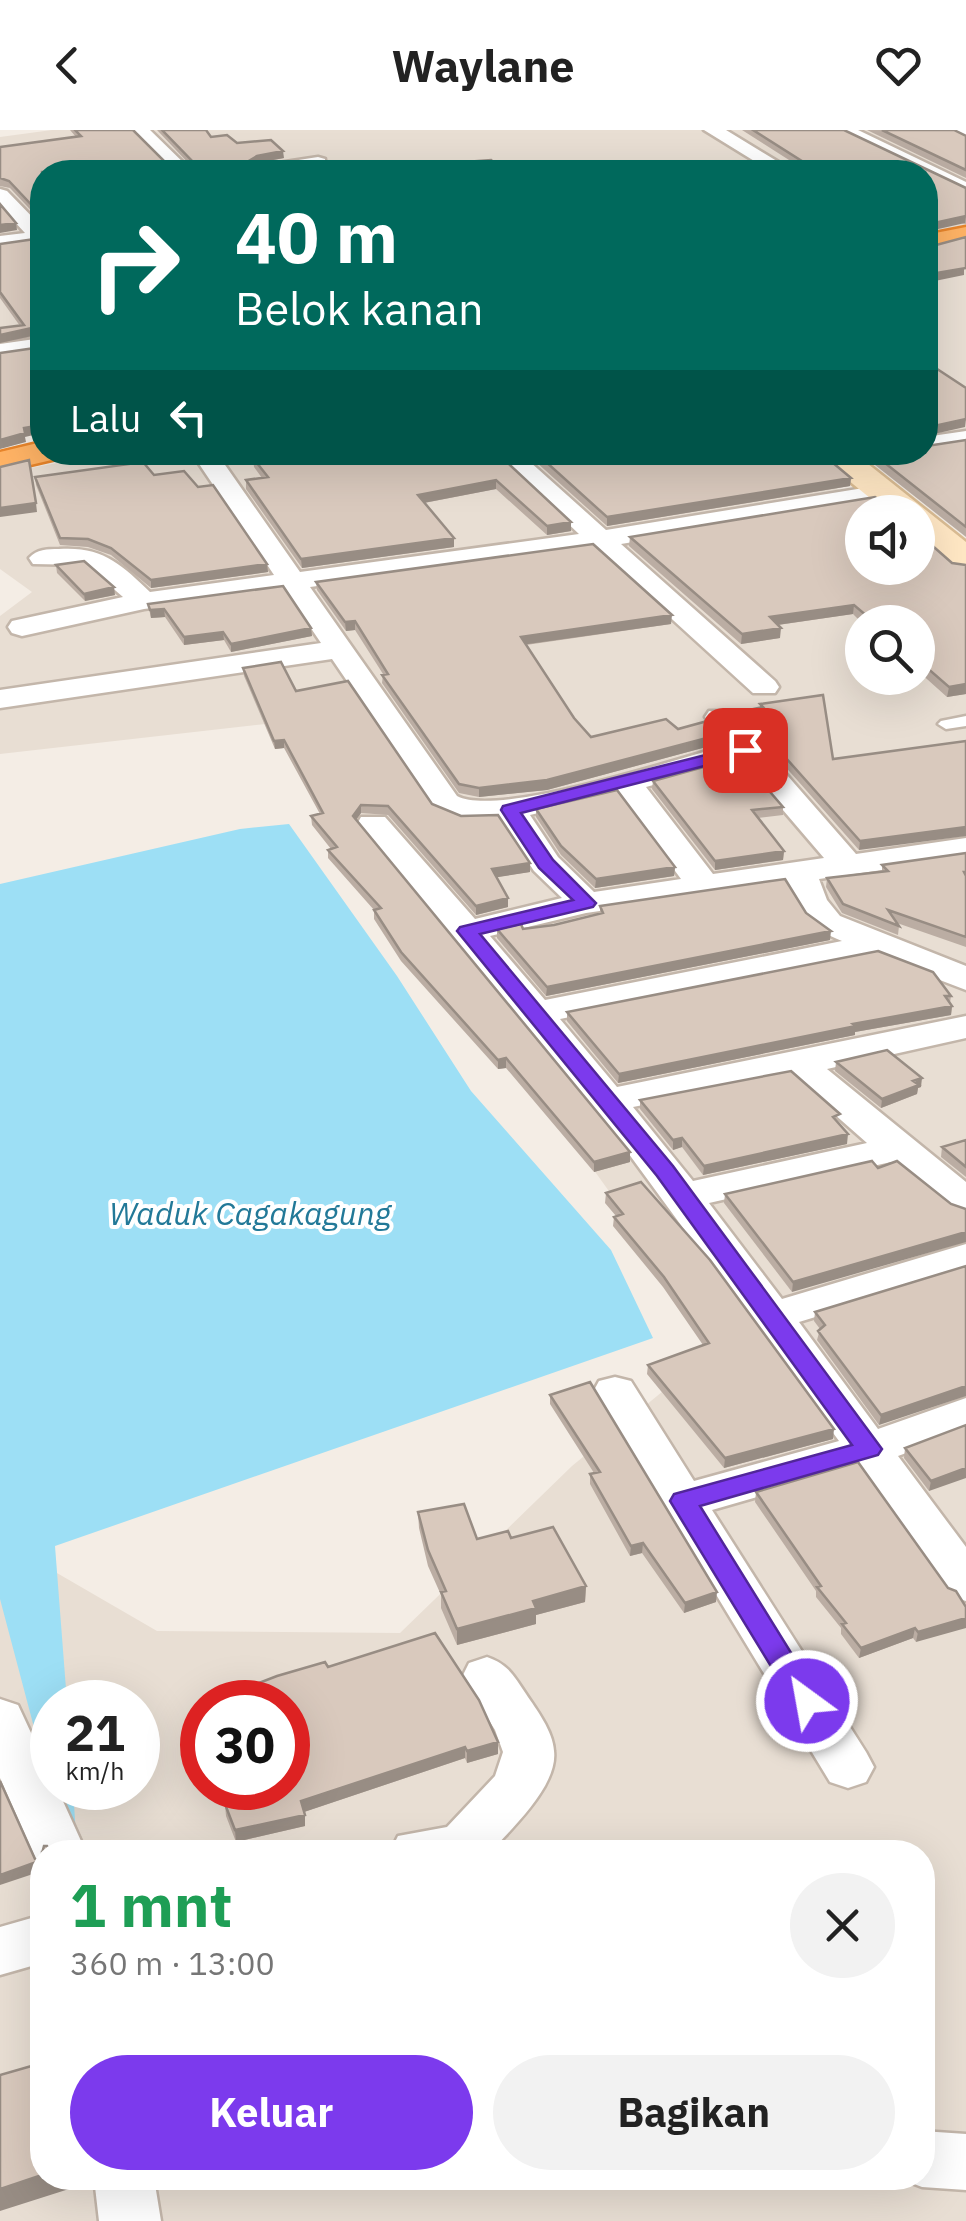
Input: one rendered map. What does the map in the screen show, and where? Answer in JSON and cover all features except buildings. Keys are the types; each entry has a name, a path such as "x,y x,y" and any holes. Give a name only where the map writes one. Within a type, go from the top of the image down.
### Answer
{"highway":[{"path":"938,241 966,235"},
{"path":"0,462 30,455"}],"main road":[{"path":"855,465 888,495"},
{"path":"935,535 966,561"}],"street":[{"path":"140,130 171,160"},
{"path":"712,130 765,160"},
{"path":"843,130 906,160"},
{"path":"954,130 966,134"},
{"path":"938,176 966,189"},
{"path":"0,195 30,226"},
{"path":"0,242 30,239"},
{"path":"0,350 30,346"},
{"path":"938,442 966,438"},
{"path":"212,465 446,802 460,810 510,810 745,750"},
{"path":"518,465 764,687"},
{"path":"22,627 144,602 845,508"},
{"path":"43,558 69,555 100,560 110,565 144,602"},
{"path":"0,699 340,649"},
{"path":"720,716 848,867"},
{"path":"626,783 704,886"},
{"path":"510,810 546,864 586,903"},
{"path":"373,824 535,1012 684,1196 966,1583"},
{"path":"467,931 586,903 966,848"},
{"path":"800,874 818,916 838,930 966,979"},
{"path":"535,1012 877,945"},
{"path":"606,1102 966,1027"},
{"path":"799,1063 896,1148 966,1202"},
{"path":"684,1196 896,1148"},
{"path":"772,1316 966,1257"},
{"path":"615,1392 848,1768"},
{"path":"683,1501 869,1449 966,1414"},
{"path":"462,1840 518,1786 530,1752 518,1723 487,1677"},
{"path":"0,1720 53,1840"},
{"path":"0,1951 30,1942"},
{"path":"935,2160 966,2162"},
{"path":"126,2190 130,2221"}],"lane":[{"path":"946,724 966,722"}],"shaded area":[{"path":"52,130 966,130 966,517 933,465 938,465 938,160 30,160 30,424 0,430 0,137"},
{"path":"47,465 807,465 846,495 845,585 935,585 935,575 966,589 966,2221 0,2221 0,1540 157,1631 400,1633 572,1466 719,1345 274,723 0,754 0,616 32,592 0,569 0,474"}],"water":[{"name":"Waduk Cagakagung","path":"289,824 397,976 471,1091 611,1250 653,1338 55,1546 65,1680 30,1680 30,1712 0,1599 0,884 240,829"},
{"name":"Waduk Cagakagung","path":"56,1810 74,1810 76,1840 64,1840"}],"route":[{"path":"745,750 510,810 546,864 586,903 467,931 665,1171 869,1449 683,1501 807,1701"}]}
